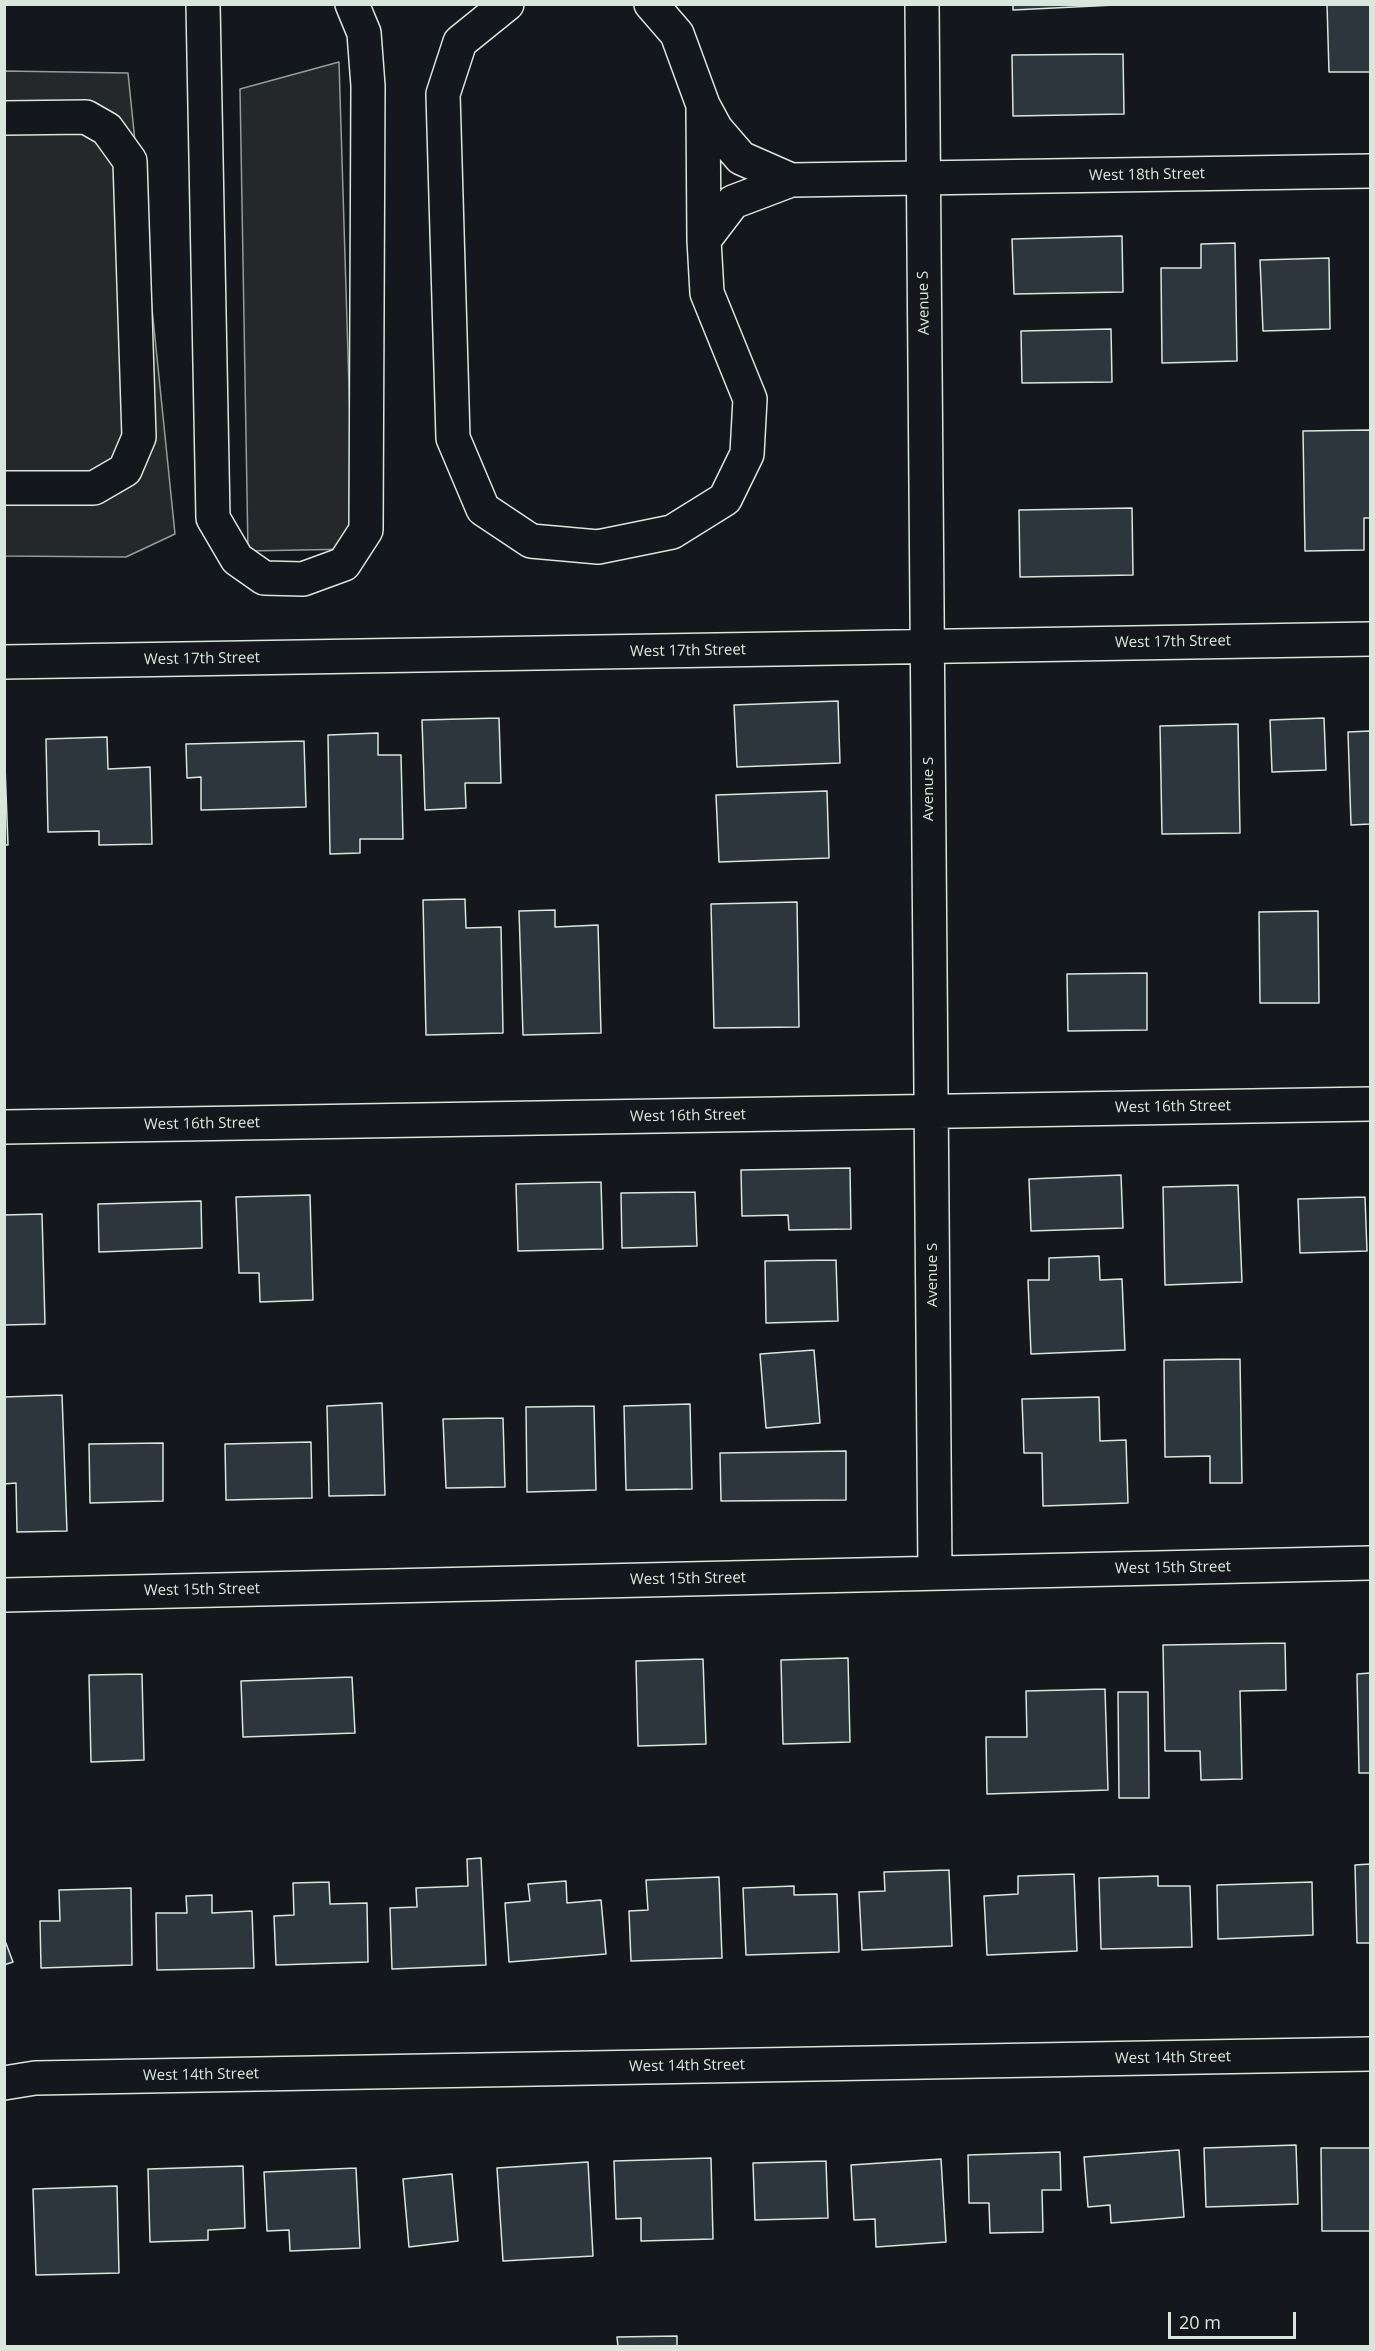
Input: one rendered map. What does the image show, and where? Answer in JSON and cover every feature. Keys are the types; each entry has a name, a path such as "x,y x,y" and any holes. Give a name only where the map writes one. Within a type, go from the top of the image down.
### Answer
{"street":[{"path":"203,4 213,518 237,559 264,578 303,579 344,564 366,530 368,86 364,33 352,4"},
{"path":"507,4 460,42 443,94 453,438 483,509 531,541 598,547 672,532 725,498 747,454 750,399 707,293 704,240 703,105"},
{"path":"651,4 677,34 703,105 716,129 741,158 791,180"},
{"name":"Avenue S","path":"922,4 934,1574"},
{"path":"4,118 86,117 107,129 130,161 139,438 125,470 94,488 4,489"},
{"name":"West 18th Street","path":"791,180 923,180 1371,171"},
{"path":"704,240 734,202 791,180"},
{"name":"West 17th Street","path":"4,662 1371,639"},
{"name":"West 16th Street","path":"4,1127 1371,1104"},
{"name":"West 15th Street","path":"4,1595 1371,1563"},
{"name":"West 14th Street","path":"4,2083 35,2078 1371,2054"}],"shaded area":[{"path":"339,62 354,549 248,551 240,89"},
{"path":"5,71 128,73 175,534 126,557 5,556"}],"building":[{"path":"1013,4 1115,4 1115,5 1013,10"},
{"path":"1327,4 1370,4 1370,72 1329,72"},
{"path":"1123,54 1124,114 1013,116 1012,55"},
{"path":"1122,236 1123,292 1014,294 1012,239"},
{"path":"1235,243 1237,361 1162,363 1161,268 1201,268 1201,244"},
{"path":"1329,258 1330,329 1263,331 1260,260"},
{"path":"1111,329 1112,382 1022,383 1021,331"},
{"path":"1370,430 1370,518 1364,518 1364,550 1305,551 1303,431"},
{"path":"1132,508 1133,575 1020,577 1019,510"},
{"path":"838,701 840,763 737,767 734,705"},
{"path":"499,718 501,783 465,783 466,808 425,810 422,720"},
{"path":"1324,718 1326,770 1272,772 1270,720"},
{"path":"1238,724 1240,833 1162,834 1160,726"},
{"path":"1370,731 1370,824 1351,825 1348,732"},
{"path":"378,733 378,755 401,755 403,839 360,839 360,853 330,854 328,735"},
{"path":"107,737 108,769 150,767 152,844 99,845 99,831 48,832 46,739"},
{"path":"4,740 8,845 4,845"},
{"path":"304,741 306,807 201,810 201,777 187,778 186,744"},
{"path":"827,791 829,858 719,862 716,795"},
{"path":"465,899 466,928 501,927 503,1033 426,1035 423,900"},
{"path":"797,902 799,1027 714,1028 711,904"},
{"path":"555,910 555,927 598,925 601,1033 523,1035 519,911"},
{"path":"1318,911 1319,1003 1260,1003 1259,912"},
{"path":"1147,973 1147,1030 1068,1031 1067,974"},
{"path":"850,1168 851,1229 789,1230 788,1215 742,1216 741,1170"},
{"path":"1121,1175 1123,1228 1031,1231 1029,1179"},
{"path":"601,1182 603,1249 518,1251 516,1184"},
{"path":"1238,1185 1242,1282 1165,1285 1163,1187"},
{"path":"695,1192 697,1246 622,1248 621,1193"},
{"path":"310,1195 313,1300 260,1302 259,1273 239,1273 236,1197"},
{"path":"1365,1197 1367,1251 1300,1253 1298,1199"},
{"path":"201,1201 202,1248 99,1252 98,1204"},
{"path":"42,1214 45,1324 4,1325 4,1215"},
{"path":"1099,1256 1100,1280 1122,1279 1125,1350 1031,1354 1028,1280 1049,1280 1049,1258"},
{"path":"836,1260 838,1321 766,1323 765,1261"},
{"path":"814,1350 820,1423 766,1428 760,1354"},
{"path":"1240,1359 1242,1483 1210,1483 1210,1456 1165,1457 1164,1360"},
{"path":"62,1395 67,1531 17,1532 16,1483 4,1484 4,1397"},
{"path":"1099,1397 1100,1441 1126,1440 1128,1503 1043,1506 1042,1453 1024,1453 1022,1399"},
{"path":"382,1403 385,1495 329,1496 327,1406"},
{"path":"690,1404 692,1489 626,1490 624,1406"},
{"path":"594,1406 596,1490 527,1492 526,1407"},
{"path":"503,1418 505,1487 446,1488 443,1419"},
{"path":"311,1442 312,1498 226,1500 225,1444"},
{"path":"163,1443 163,1501 90,1503 89,1444"},
{"path":"846,1451 846,1500 721,1501 720,1453"},
{"path":"1285,1643 1286,1690 1240,1691 1242,1779 1201,1780 1200,1751 1165,1751 1163,1645"},
{"path":"848,1658 850,1742 783,1744 781,1660"},
{"path":"703,1659 706,1744 638,1746 636,1661"},
{"path":"1370,1673 1370,1773 1359,1773 1357,1674"},
{"path":"142,1674 144,1760 91,1762 89,1675"},
{"path":"352,1677 355,1733 243,1737 241,1681"},
{"path":"1105,1689 1108,1790 987,1794 986,1737 1027,1737 1026,1691"},
{"path":"1118,1692 1148,1692 1149,1798 1119,1798"},
{"path":"481,1858 486,1965 392,1969 390,1908 417,1907 416,1888 468,1886 467,1859"},
{"path":"1370,1864 1370,1943 1357,1943 1355,1865"},
{"path":"949,1870 952,1946 862,1950 859,1892 885,1891 884,1872"},
{"path":"1074,1874 1077,1951 987,1955 984,1896 1018,1894 1018,1876"},
{"path":"1158,1876 1158,1886 1190,1886 1192,1947 1101,1949 1099,1878"},
{"path":"719,1877 722,1958 631,1961 629,1911 648,1910 646,1880"},
{"path":"566,1881 567,1903 601,1900 606,1954 509,1962 505,1903 530,1901 528,1884"},
{"path":"329,1882 330,1904 367,1903 368,1962 276,1965 274,1916 294,1915 293,1883"},
{"path":"1312,1882 1313,1935 1218,1939 1217,1885"},
{"path":"794,1886 794,1895 837,1894 839,1952 746,1955 743,1888"},
{"path":"131,1888 132,1965 41,1968 40,1921 60,1921 59,1890"},
{"path":"212,1895 212,1913 252,1911 254,1968 157,1970 156,1913 187,1913 186,1896"},
{"path":"4,1938 13,1962 4,1965"},
{"path":"1296,2145 1298,2204 1206,2207 1204,2148"},
{"path":"1321,2148 1370,2148 1370,2231 1322,2231"},
{"path":"1179,2150 1184,2217 1111,2223 1110,2205 1088,2207 1084,2157"},
{"path":"1060,2152 1061,2190 1042,2190 1043,2232 990,2233 989,2203 969,2203 968,2155"},
{"path":"711,2158 713,2239 641,2241 641,2218 616,2219 614,2161"},
{"path":"941,2159 946,2242 876,2247 875,2219 854,2220 851,2165"},
{"path":"826,2161 828,2218 755,2220 753,2163"},
{"path":"588,2162 593,2256 503,2261 497,2168"},
{"path":"243,2166 245,2228 208,2230 208,2240 150,2242 148,2169"},
{"path":"356,2168 360,2248 290,2251 289,2230 267,2231 264,2172"},
{"path":"452,2174 458,2241 409,2247 403,2179"},
{"path":"117,2186 119,2273 36,2275 33,2189"},
{"path":"677,2336 677,2346 618,2346 617,2337"}]}
